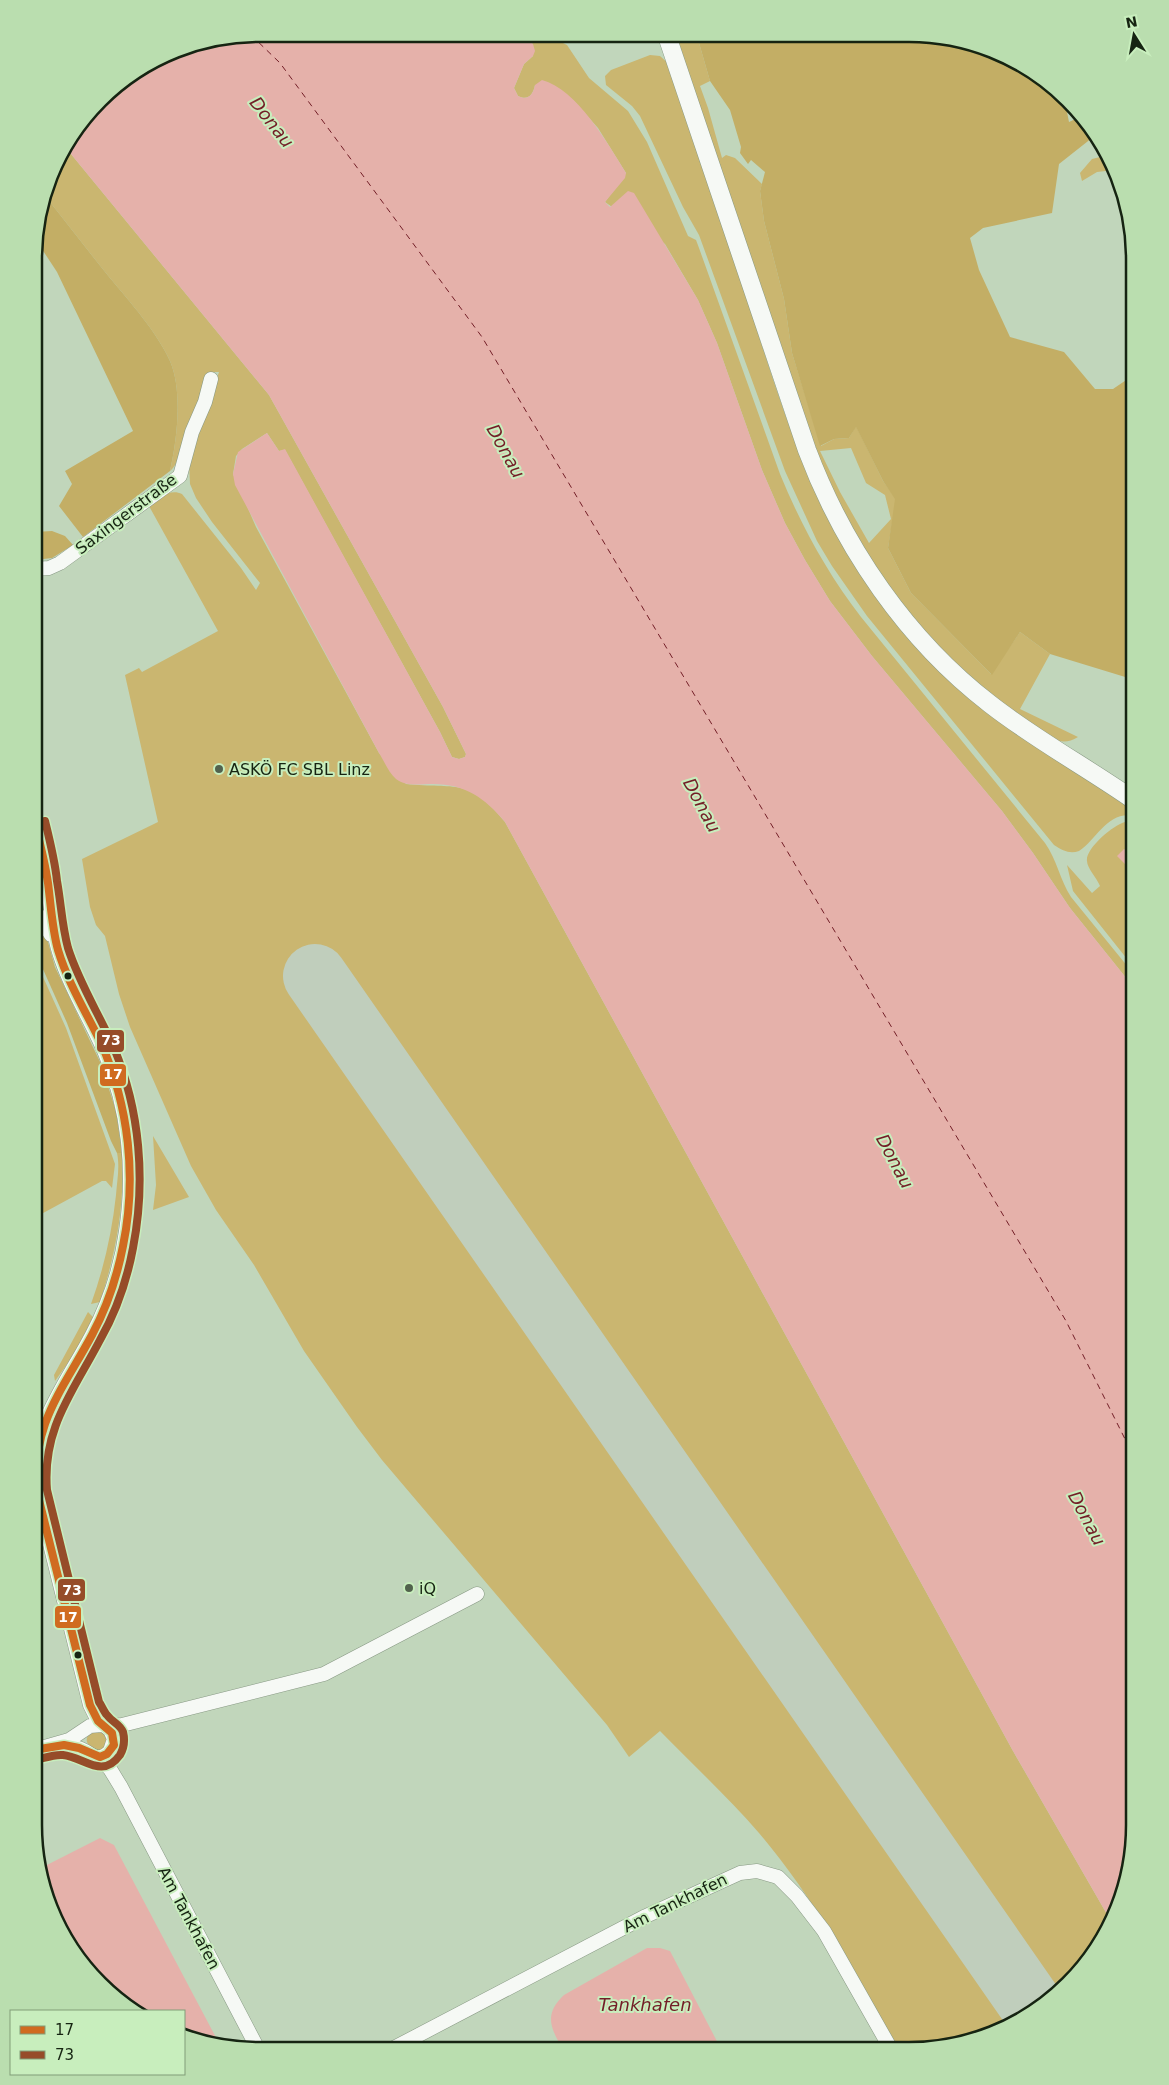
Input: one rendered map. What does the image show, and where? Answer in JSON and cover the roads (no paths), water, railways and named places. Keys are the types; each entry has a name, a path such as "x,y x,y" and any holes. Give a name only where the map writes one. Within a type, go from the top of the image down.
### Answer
{"main road":[{"path":"670,42 806,450 832,510 860,557 902,616 934,652 971,688 1008,718 1126,795"}],"street":[{"name":"Saxingerstraße","path":"42,568 49,568 60,563 180,476 192,432 205,402 211,379"},
{"path":"42,881 57,947 68,977 101,1043 112,1072 122,1107 130,1157 130,1192 126,1232 113,1285 92,1335 50,1409 42,1433"},
{"path":"42,922 57,947"},
{"path":"42,1512 94,1728"},
{"path":"42,1748 57,1745 94,1728 122,1725 324,1674 477,1594"},
{"path":"94,1728 81,1741 84,1750 89,1755 98,1757 107,1754 114,1741 117,1729 122,1725"},
{"path":"94,1728 111,1731 114,1741"},
{"name":"Am Tankhafen","path":"114,1741 121,1787"},
{"path":"57,1745 84,1750"},
{"name":"Am Tankhafen","path":"98,1757 110,1769 121,1787 254,2042"},
{"name":"Am Tankhafen","path":"405,2042 646,1916 684,1900 734,1875 757,1871 773,1874 784,1882 824,1932 887,2042"}],"water":[{"name":"Donau","path":"259,42 530,42 533,44 535,51 533,56 524,64 514,88 518,96 525,98 530,96 535,85 542,80 555,85 567,94 590,119 619,161 626,173 625,178 605,202 610,207 628,191 634,193 698,300 717,343 762,470 785,523 830,601 872,656 1002,811 1070,908 1126,978 1126,1840 1119,1882 1107,1915 1013,1751 505,822 482,799 465,790 444,785 400,782 391,774 379,753 235,485 233,474 238,452 267,433 279,451 285,449 452,757 459,759 465,757 466,754 443,707 269,395 71,154 87,127 127,87 163,65 190,54 231,44"},
{"path":"1124,849 1126,851 1126,865 1117,856"},
{"path":"100,1838 114,1845 216,2038 185,2029 185,2010 146,2010 116,1989 96,1969 79,1946 65,1922 54,1895 46,1865"},
{"name":"Tankhafen","path":"647,1948 660,1948 670,1951 717,2042 559,2042 551,2022 551,2015 557,2002 564,1995"}],"place":[{"name":"ASKÖ FC SBL Linz","path":"219,769"},
{"name":"iQ","path":"409,1588"}]}
